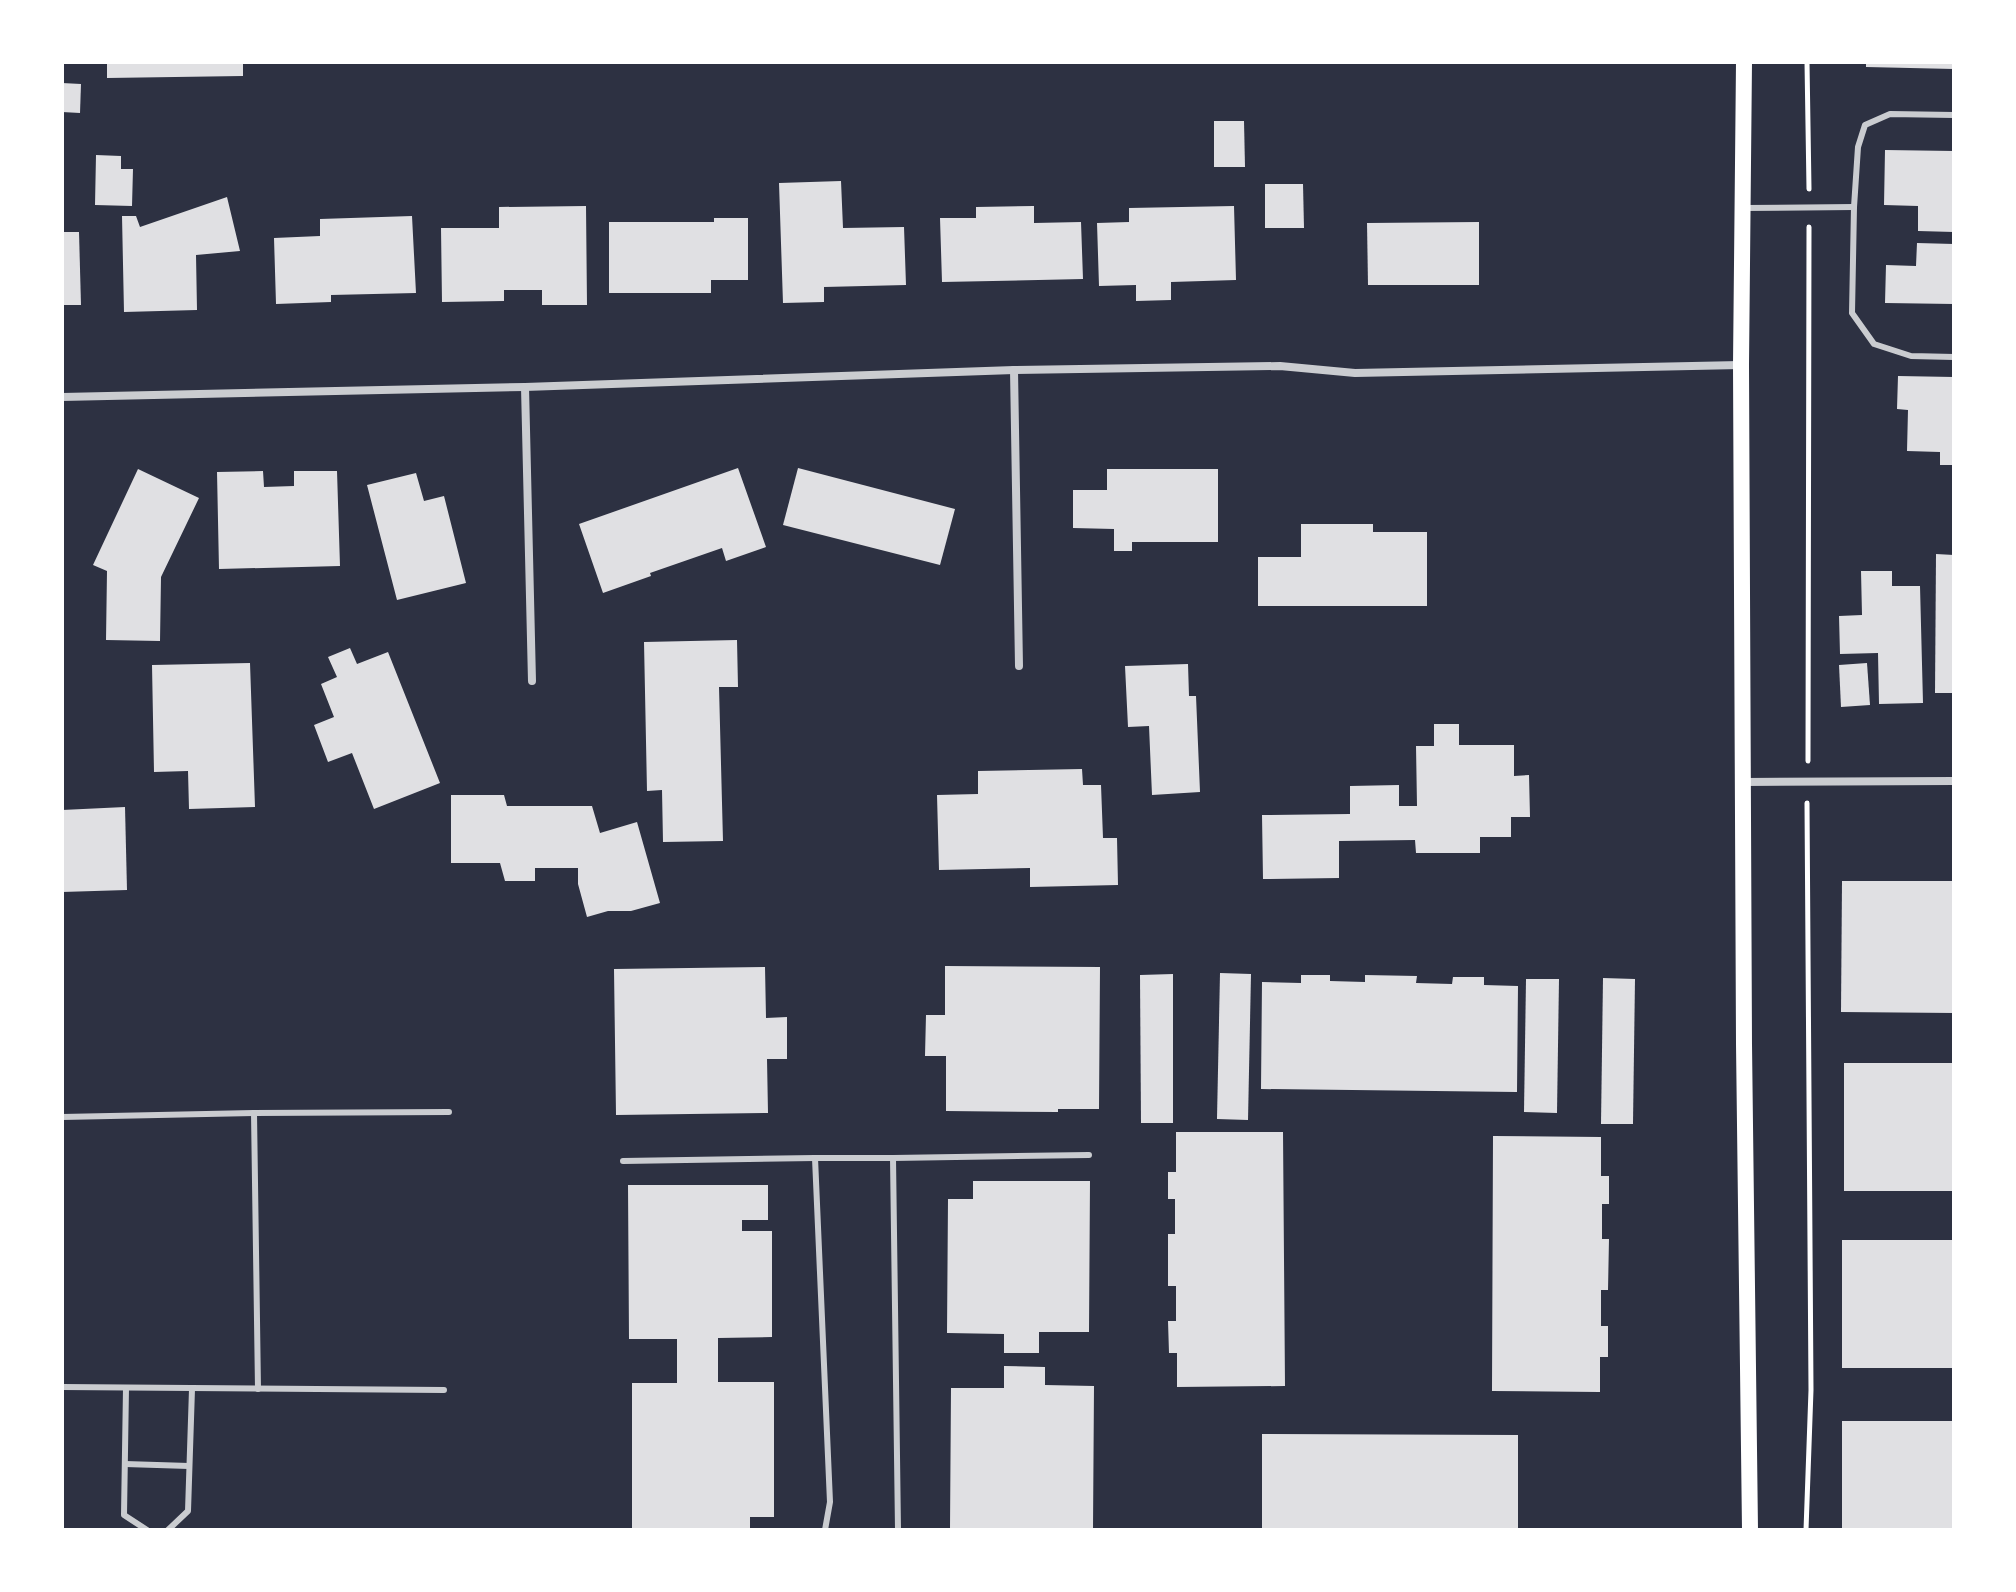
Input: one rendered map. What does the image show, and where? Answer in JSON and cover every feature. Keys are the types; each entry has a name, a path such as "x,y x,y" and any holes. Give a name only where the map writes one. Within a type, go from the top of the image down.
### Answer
{"main road":[{"path":"1744,62 1741,365 1750,1530"}],"street":[{"path":"62,397 525,387 1014,370 1280,366 1355,373 1741,365"},
{"path":"1014,370 1019,666"},
{"path":"525,387 532,681"},
{"path":"1744,782 1954,781"}],"lane":[{"path":"1954,115 1890,114 1865,125 1858,147 1852,313 1874,344 1911,356 1954,357"},
{"path":"1742,208 1854,207"},
{"path":"62,1117 449,1112"},
{"path":"254,1113 258,1389"},
{"path":"623,1161 1089,1155"},
{"path":"815,1158 830,1502 825,1530"},
{"path":"893,1158 898,1530"},
{"path":"62,1387 444,1390"},
{"path":"126,1388 124,1515 147,1530"},
{"path":"168,1530 188,1511 192,1389"},
{"path":"125,1464 189,1466"}],"path":[{"path":"1807,62 1808,758"},
{"path":"1806,810 1811,1390 1806,1530"}],"building":[{"path":"107,62 243,62 243,76 107,78"},
{"path":"1866,62 1954,62 1954,69 1866,67"},
{"path":"62,83 81,84 80,113 62,112"},
{"path":"1214,121 1244,121 1245,167 1214,167"},
{"path":"1885,150 1954,151 1954,232 1918,231 1918,206 1884,205"},
{"path":"96,155 121,156 121,169 133,169 132,206 95,205"},
{"path":"841,181 843,228 904,227 906,285 824,287 824,302 783,303 779,183"},
{"path":"1265,184 1303,184 1304,228 1265,228"},
{"path":"227,197 240,251 196,255 197,310 124,312 122,216 136,216 140,227"},
{"path":"586,206 587,305 542,305 542,290 504,290 504,301 442,302 441,228 499,228 499,207"},
{"path":"1034,206 1034,223 1081,222 1083,279 942,282 940,218 976,218 976,207"},
{"path":"1234,206 1236,280 1171,282 1171,300 1136,301 1136,285 1099,286 1097,223 1129,222 1129,208"},
{"path":"412,216 416,293 331,295 331,302 276,304 274,238 320,236 320,219"},
{"path":"714,218 748,218 748,280 711,280 711,293 609,293 609,222 714,222"},
{"path":"1479,222 1479,285 1368,285 1367,223"},
{"path":"62,232 79,232 81,305 62,305"},
{"path":"1917,243 1954,244 1954,304 1885,303 1886,265 1916,266"},
{"path":"1898,376 1954,377 1954,465 1940,465 1940,452 1907,451 1908,410 1897,409"},
{"path":"738,468 766,547 726,561 722,548 603,593 579,524"},
{"path":"798,468 955,509 940,565 783,525"},
{"path":"138,469 199,498 161,577 160,641 106,640 107,571 93,565"},
{"path":"1107,469 1218,469 1218,542 1132,542 1132,551 1114,551 1114,529 1073,528 1073,490 1107,490"},
{"path":"263,471 264,487 294,486 294,471 337,471 340,566 219,569 217,472"},
{"path":"416,473 424,501 444,496 466,583 397,600 367,485"},
{"path":"1301,524 1373,524 1373,532 1427,532 1427,606 1258,606 1258,557 1301,557"},
{"path":"1936,554 1954,555 1954,693 1935,693"},
{"path":"1861,571 1892,571 1892,586 1920,586 1923,703 1879,704 1878,653 1840,654 1839,616 1862,615"},
{"path":"737,640 738,687 719,687 723,841 663,842 662,790 647,791 644,642"},
{"path":"350,648 357,664 388,652 440,783 374,809 352,753 328,762 314,725 334,717 321,684 337,677 328,657"},
{"path":"250,663 255,807 189,809 188,771 154,772 152,665"},
{"path":"1867,663 1870,705 1841,707 1839,665"},
{"path":"1188,664 1189,696 1196,696 1200,792 1152,795 1149,726 1128,727 1125,666"},
{"path":"1434,724 1459,724 1459,745 1514,745 1514,776 1529,775 1530,817 1511,817 1511,837 1480,837 1480,853 1416,853 1415,840 1339,841 1339,878 1263,879 1262,815 1350,814 1350,786 1399,785 1399,806 1417,806 1416,746 1434,746"},
{"path":"1082,769 1083,785 1101,785 1103,838 1117,838 1118,885 1030,887 1030,868 939,870 937,795 978,794 978,771"},
{"path":"451,795 504,795 507,806 592,806 600,833 637,822 660,903 587,917 578,884 578,868 535,868 535,881 505,881 500,863 451,863"},
{"path":"125,807 127,890 62,892 62,810"},
{"path":"1842,881 1954,881 1954,1013 1841,1012"},
{"path":"945,966 1100,967 1099,1109 1058,1109 1058,1112 946,1111 946,1056 925,1056 926,1015 945,1015"},
{"path":"765,967 766,1018 787,1017 787,1059 767,1059 768,1113 616,1115 614,969"},
{"path":"1220,973 1251,974 1248,1120 1217,1119"},
{"path":"1173,974 1173,1123 1141,1123 1140,975"},
{"path":"1301,975 1330,975 1330,981 1365,982 1365,975 1417,976 1416,983 1452,984 1453,977 1484,977 1484,985 1518,986 1517,1092 1261,1089 1262,982 1301,983"},
{"path":"1603,978 1635,979 1633,1124 1601,1124"},
{"path":"1526,979 1559,979 1557,1113 1524,1112"},
{"path":"1844,1063 1954,1063 1954,1191 1844,1191"},
{"path":"1176,1132 1283,1132 1285,1386 1177,1387 1177,1353 1169,1353 1168,1321 1176,1321 1176,1286 1168,1286 1168,1234 1175,1234 1175,1199 1168,1199 1168,1172 1176,1172"},
{"path":"1493,1136 1601,1137 1601,1176 1609,1176 1609,1204 1602,1204 1602,1239 1609,1239 1608,1290 1601,1290 1601,1326 1608,1326 1608,1357 1600,1357 1600,1392 1492,1391"},
{"path":"973,1181 1090,1181 1089,1332 1039,1332 1039,1353 1004,1353 1004,1334 947,1333 948,1199 973,1199"},
{"path":"628,1185 768,1185 768,1220 742,1220 742,1231 772,1231 772,1337 718,1338 718,1382 774,1382 774,1517 750,1517 750,1530 632,1530 632,1383 677,1383 677,1339 629,1339"},
{"path":"1842,1240 1954,1240 1954,1368 1842,1368"},
{"path":"1004,1366 1045,1367 1045,1385 1094,1386 1093,1530 950,1530 951,1388 1004,1388"},
{"path":"1842,1421 1954,1421 1954,1530 1842,1530"},
{"path":"1262,1434 1518,1435 1518,1530 1262,1530"}]}
